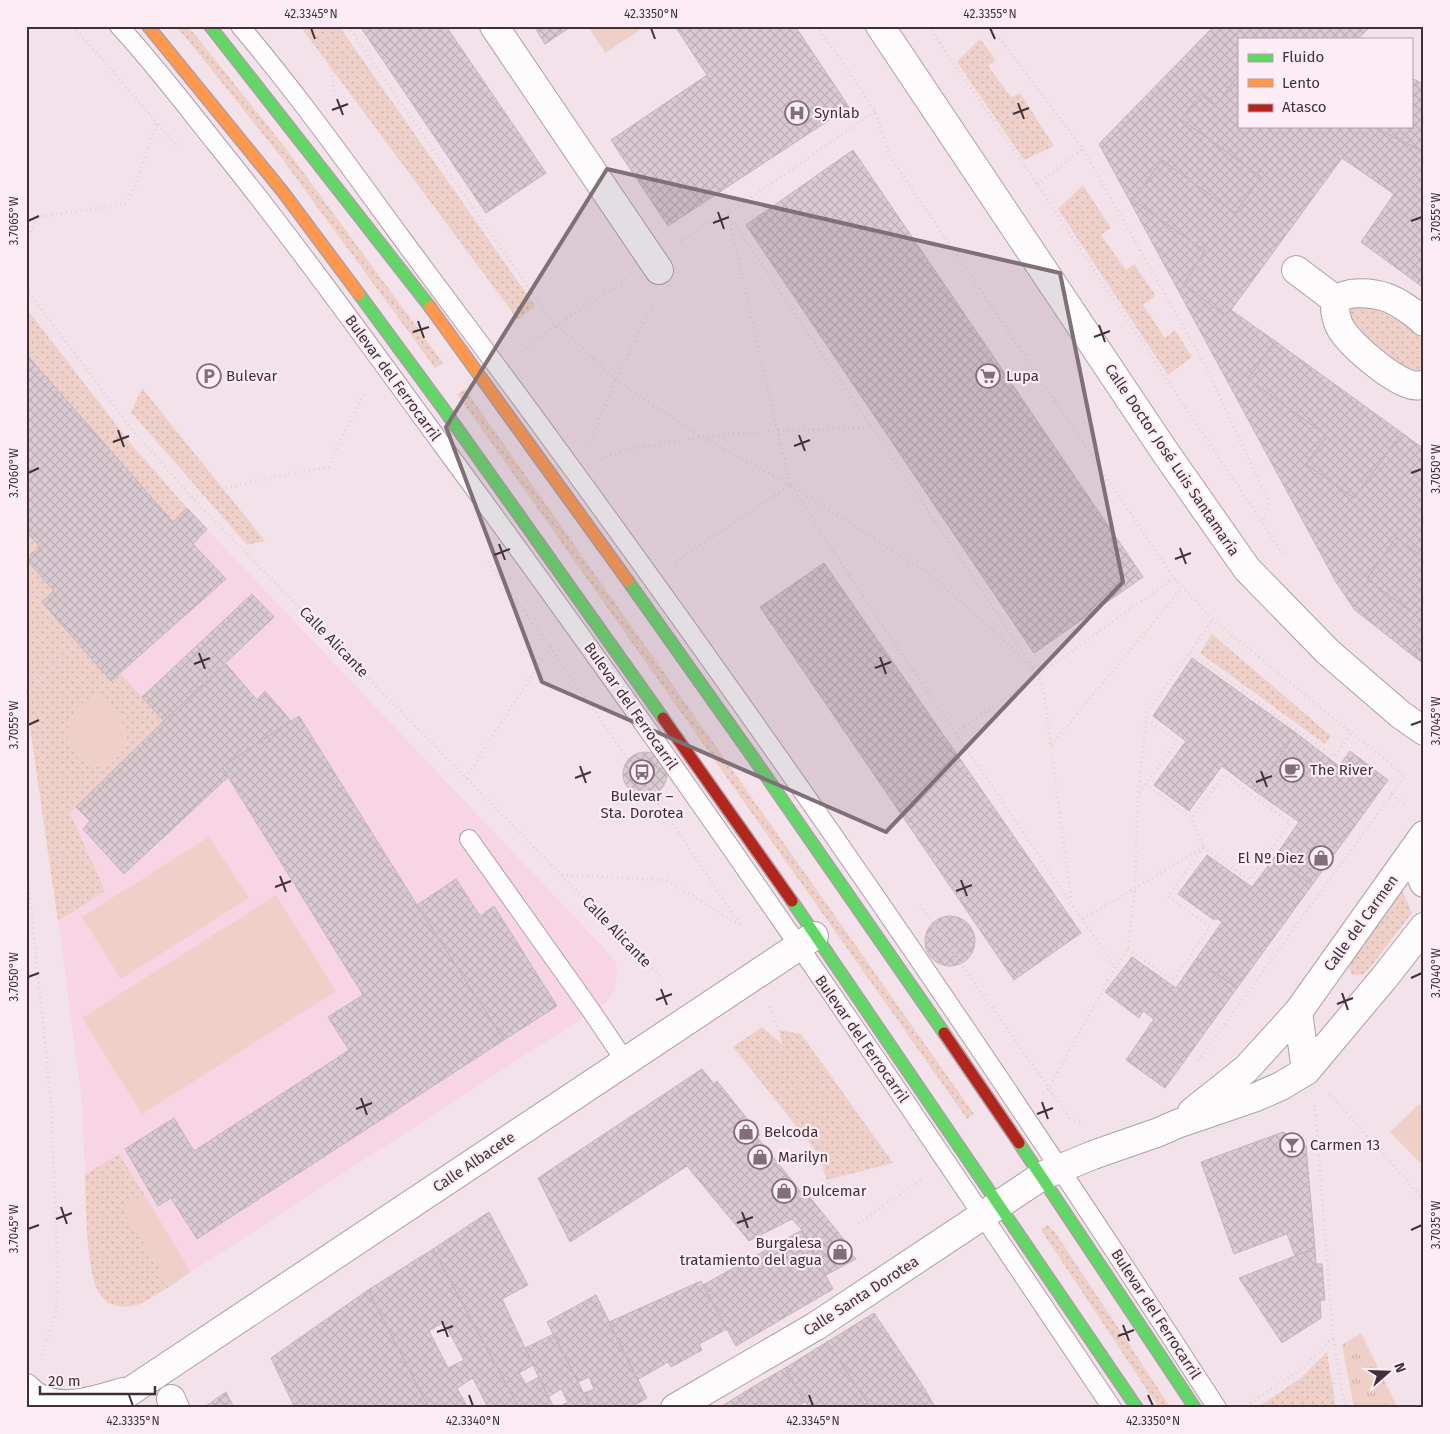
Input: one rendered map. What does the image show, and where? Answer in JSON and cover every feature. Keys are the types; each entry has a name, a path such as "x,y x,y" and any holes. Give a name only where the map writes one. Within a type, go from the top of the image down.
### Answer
{"main road":[{"name":"Bulevar del Ferrocarril","path":"148,26 283,192 445,411 737,821 806,941"},
{"name":"Bulevar del Ferrocarril","path":"210,26 425,300 1052,1172 1194,1408"},
{"name":"Bulevar del Ferrocarril","path":"991,1211 1137,1408"}],"street":[{"path":"494,26 658,282"},
{"name":"Calle Doctor José Luis Santamaría","path":"880,26 1157,440 1247,569 1328,652 1401,715 1424,731"},
{"path":"1296,270 1336,301"},
{"path":"1424,322 1418,316 1387,297 1360,293 1341,296 1336,301 1338,324 1347,338 1388,372 1414,386 1424,385"},
{"name":"Calle del Carmen","path":"1177,1124 1246,1069 1298,1012 1418,844"},
{"path":"1418,844 1424,883"},
{"name":"Calle del Carmen","path":"1052,1172 1177,1124 1256,1097 1281,1086 1306,1070 1384,978 1424,927"},
{"name":"Calle Albacete","path":"105,1408 806,941"},
{"path":"1246,1069 1274,1067 1306,1070 1298,1012"},
{"name":"Calle Santa Dorotea","path":"675,1408 816,1326 1052,1172"},
{"name":"Calle Albacete","path":"33,1377 31,1393 47,1401 63,1404 86,1403 134,1389"}],"lane":[{"name":"Bulevar del Ferrocarril","path":"119,26 144,54 268,209 806,941 991,1211 1112,1408"},
{"name":"Bulevar del Ferrocarril","path":"240,26 298,95 697,641 810,800 1052,1172 1217,1408"},
{"path":"469,839 625,1061"}],"path":[{"path":"73,26 182,152"},
{"path":"326,26 334,93"},
{"path":"348,26 555,326 566,332 616,380 700,436 790,486 928,573 1004,640 1038,675"},
{"path":"818,26 875,111 890,156 1174,578 1214,620 1405,776 1192,1070"},
{"path":"928,26 1037,184 1288,561"},
{"path":"990,26 1083,149 1204,363 1269,502 1262,524"},
{"path":"728,214 875,111"},
{"path":"26,241 38,217 125,204 133,191 158,122"},
{"path":"1037,184 1083,149"},
{"path":"728,214 1038,675 1044,694 1071,902"},
{"path":"728,214 790,486 1115,968"},
{"path":"682,246 685,239"},
{"path":"589,443 658,282"},
{"name":"Calle Alicante","path":"26,289 126,422 192,497 662,978"},
{"path":"520,352 555,326"},
{"path":"359,384 370,399"},
{"path":"192,497 291,473 329,467 364,391"},
{"path":"601,460 620,451 700,436 873,427"},
{"path":"675,562 790,486"},
{"path":"487,559 655,798 741,926 667,880 562,875"},
{"path":"956,733 1174,578"},
{"path":"1050,745 1182,588"},
{"path":"1082,1123 1070,1118 1049,1088 1115,968 1128,949 1135,887 1138,794 1147,712 1214,620"},
{"path":"26,687 76,640"},
{"path":"466,778 550,647"},
{"path":"1190,652 1334,757 1351,733"},
{"path":"1138,794 1177,741 1146,718"},
{"path":"1146,784 1192,819 1204,847 1250,880 1290,822 1224,775 1192,819"},
{"path":"1082,919 1204,847"},
{"path":"1128,949 1173,980 1210,927 1168,896 1204,847"},
{"path":"26,863 51,1102 58,1277 56,1312 33,1377"},
{"path":"769,1007 779,1030 830,1188"},
{"path":"1329,1093 1424,1200"},
{"path":"1314,1096 1333,1337 1345,1408"},
{"path":"858,1223 928,1176"},
{"path":"1246,1406 1299,1370 1333,1337"},
{"path":"1328,1408 1338,1366"}],"highlighted area":[{"path":"607,169 1060,273 1123,582 886,832 542,682 446,427"}],"shaded area":[{"path":"26,308 131,444 169,489 616,962 617,976 614,990 607,1002 159,1293 136,1305 115,1306 105,1300 99,1292 92,1274 87,1222 82,1103 26,699 31,692 26,685"}],"green space":[{"path":"175,26 187,26 197,37 284,146 443,363 435,368 277,152"},
{"path":"300,26 339,26 535,306 518,320"},
{"path":"588,26 646,26 605,53"},
{"path":"980,39 996,60 988,66 1011,97 1020,93 1054,146 1024,160 957,62"},
{"path":"1083,185 1111,228 1101,235 1126,270 1134,264 1156,296 1143,305 1165,338 1175,330 1192,357 1168,375 1058,209"},
{"path":"1351,302 1390,316 1424,341 1424,371 1412,369 1401,364 1380,350 1362,332 1348,312"},
{"path":"26,308 131,444 187,508 173,522 26,354"},
{"path":"142,388 265,541 247,545 131,412"},
{"path":"465,389 974,1114 967,1119 457,394"},
{"path":"26,531 40,547 26,560"},
{"path":"26,560 54,591 42,602 111,681 120,673 164,721 70,813 105,891 58,921 26,699 31,692 26,685","holes":["101,694 120,718 124,725 125,733 121,751 114,762 95,766 85,763 78,758 72,751 67,734 71,716 77,708"]},
{"path":"1212,634 1331,736 1325,744 1200,653"},
{"path":"101,694 120,718 124,725 125,733 121,751 114,762 95,766 85,763 78,758 72,751 67,734 71,715 77,707"},
{"path":"209,837 249,898 121,979 82,917"},
{"path":"1401,888 1412,913 1369,969 1362,975 1352,975 1348,960"},
{"path":"276,895 336,991 142,1114 82,1018"},
{"path":"762,1027 783,1045 779,1030 801,1034 893,1163 827,1180 820,1156 733,1047"},
{"path":"1419,1104 1424,1109 1424,1167 1390,1132"},
{"path":"119,1154 144,1194 122,1208 170,1286 150,1299 137,1305 126,1307 111,1304 99,1293 91,1269 86,1218 85,1175"},
{"path":"144,1194 191,1272 170,1286 122,1208"},
{"path":"1048,1225 1055,1232 1171,1408 1159,1408 1047,1239 1041,1229"},
{"path":"1361,1333 1398,1408 1354,1408 1342,1345"},
{"path":"1327,1352 1336,1408 1261,1408 1260,1406 1302,1377"}],"building":[{"path":"360,26 446,26 546,173 486,213"},
{"path":"534,26 572,26 545,44"},
{"path":"675,26 795,26 849,107 668,226 611,140 707,75"},
{"path":"1214,26 1371,26 1359,38 1238,38 1238,76 1215,106 1201,94 1181,119 1261,177 1235,213 1162,160 1133,200 1205,251 1184,284 1225,316 1231,310 1275,341 1248,379 1327,436 1306,464 1354,498 1402,433 1424,449 1424,558 1396,538 1367,579 1414,614 1419,610 1424,614 1424,638 1412,655 1355,610 1336,582 1099,144"},
{"path":"1238,76 1238,128 1375,128 1424,152 1424,288 1361,242 1394,194 1342,158 1225,316 1184,284 1205,251 1133,200 1162,160 1235,213 1261,177 1181,119 1201,94 1215,106"},
{"path":"1412,78 1424,84 1424,152 1375,128 1412,128"},
{"path":"853,150 1143,577 1034,653 746,225"},
{"path":"1275,341 1402,433 1354,498 1306,464 1327,436 1248,379"},
{"path":"26,354 173,522 187,508 207,529 193,544 226,579 111,681 42,602 54,591 26,559 40,547 26,531"},
{"path":"1396,538 1424,558 1424,614 1419,610 1414,614 1367,579"},
{"path":"824,563 1081,933 1014,980 760,607"},
{"path":"252,594 274,617 164,721 142,697"},
{"path":"1424,638 1424,664 1412,655"},
{"path":"1192,658 1296,733 1255,791 1222,766 1189,811 1154,785 1186,741 1153,716"},
{"path":"226,664 257,700 265,691 291,721 222,767 228,777 124,874 83,829 90,821 76,807 164,721"},
{"path":"299,716 504,1040 197,1239 171,1198 158,1206 125,1149 174,1118 194,1151 349,1050 328,1017 363,995 222,767"},
{"path":"1296,733 1339,766 1350,751 1388,780 1312,885 1274,858 1299,822 1255,791"},
{"path":"641,752 649,752 661,758 667,774 661,790 649,796 641,796 629,790 623,778 623,770 629,758"},
{"path":"1207,855 1252,887 1274,858 1312,885 1237,988 1196,959 1222,922 1216,918 1214,920 1178,894"},
{"path":"456,879 480,916 494,906 557,1006 504,1040 417,905"},
{"path":"950,916 964,920 971,927 975,941 971,955 964,962 950,966 936,962 929,955 925,941 929,927 936,920"},
{"path":"1132,957 1176,988 1196,959 1237,988 1165,1088 1126,1060 1154,1019 1143,1011 1139,1018 1105,992"},
{"path":"702,1069 714,1084 717,1081 760,1135 757,1137 801,1192 804,1190 846,1242 843,1244 856,1259 826,1275 802,1230 792,1219 749,1241 687,1166 570,1242 538,1178"},
{"path":"1283,1132 1306,1146 1315,1248 1295,1256 1287,1234 1234,1254 1201,1162"},
{"path":"489,1212 528,1285 502,1299 533,1365 519,1373 526,1384 539,1377 554,1408 519,1408 433,1249"},
{"path":"802,1230 833,1289 736,1346 703,1285"},
{"path":"1315,1248 1316,1264 1322,1264 1325,1300 1320,1301 1321,1318 1282,1343 1239,1278"},
{"path":"433,1249 519,1408 488,1408 473,1378 457,1388 468,1408 429,1408 368,1290","holes":["444,1322 464,1360 448,1368 429,1331"]},
{"path":"701,1281 727,1329 699,1344 702,1350 671,1367 668,1362 637,1380 609,1322"},
{"path":"368,1290 429,1408 295,1408 271,1358"},
{"path":"596,1295 647,1398 630,1408 591,1408 584,1393 594,1389 589,1377 578,1382 547,1322"},
{"path":"874,1313 934,1405 930,1408 871,1408 827,1342"},
{"path":"554,1334 591,1408 557,1408 568,1402 561,1389 548,1397 525,1348"},
{"path":"827,1342 871,1408 809,1408 785,1368"},
{"path":"785,1368 805,1402 796,1408 764,1408 751,1388"},
{"path":"751,1388 764,1408 719,1408"},
{"path":"226,1392 234,1408 203,1408"}],"traffic: fast":[{"path":"210,26 430,307"},
{"path":"359,294 445,411 663,718"},
{"path":"628,581 944,1033"},
{"path":"792,901 1137,1408"},
{"path":"1019,1143 1195,1408"}],"traffic: slow":[{"path":"148,26 283,192 359,294"},
{"path":"430,307 628,581"}],"traffic: jam":[{"path":"663,718 792,901"},
{"path":"944,1033 1019,1143"}],"place":[{"name":"Synlab","path":"797,113"},
{"name":"Bulevar","path":"209,376"},
{"name":"Lupa","path":"988,376"},
{"name":"The River","path":"1292,770"},
{"name":"Bulevar – Sta. Dorotea","path":"642,772"},
{"name":"El Nº Diez","path":"1321,858"},
{"name":"Belcoda","path":"746,1132"},
{"name":"Carmen 13","path":"1292,1145"},
{"name":"Marilyn","path":"760,1157"},
{"name":"Dulcemar","path":"784,1191"},
{"name":"Burgalesa tratamiento del agua","path":"840,1252"}]}
